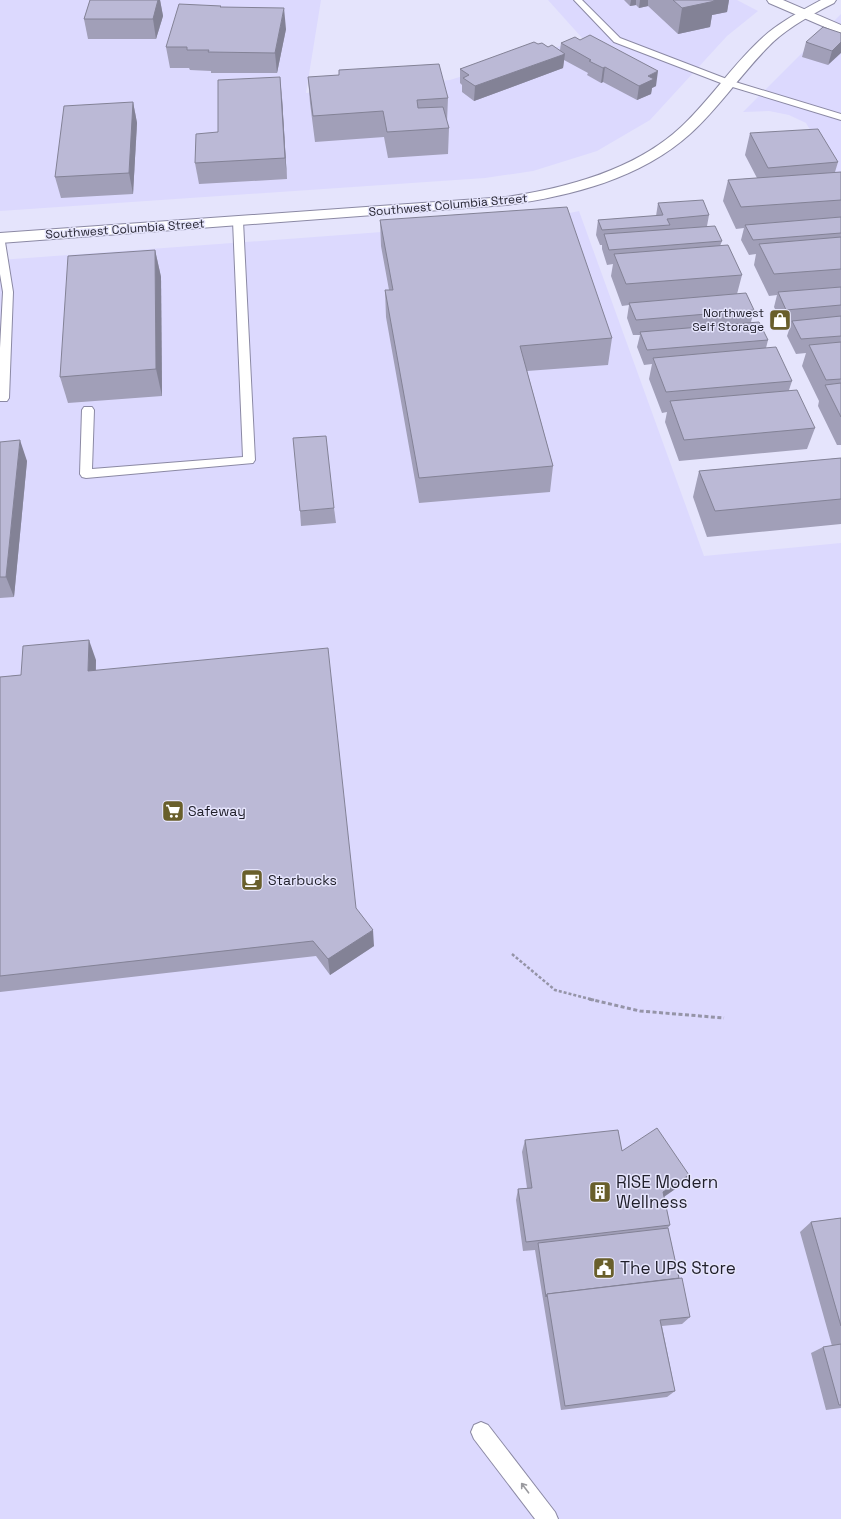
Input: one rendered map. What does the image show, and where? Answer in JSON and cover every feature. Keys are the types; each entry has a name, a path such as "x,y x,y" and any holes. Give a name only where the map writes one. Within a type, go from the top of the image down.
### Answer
{"street":[{"path":"773,0 841,30"},
{"name":"Southwest Columbia Street","path":"0,238 506,201 542,196 574,188 604,178 647,158 668,145 691,124 765,42 804,14 830,0"}],"lane":[{"path":"578,0 617,40 729,83 841,117"},
{"path":"88,410 86,474 249,460 238,221"},
{"path":"0,242 8,292 3,398"},
{"path":"481,1432 548,1519"}],"path":[{"path":"512,954 555,990 640,1011 724,1018"}],"shaded area":[{"path":"0,0 321,0 306,93 450,80 583,39 548,0 737,0 758,11 727,36 650,120 597,151 533,171 485,178 0,211"},
{"path":"841,14 841,183 806,123 789,115 769,111 743,112"},
{"path":"579,211 704,556 841,543 841,1519 0,1519 0,260 532,221"}],"building":[{"path":"90,0 158,0 153,19 84,19"},
{"path":"673,0 713,0 715,1 682,8"},
{"path":"179,4 221,6 220,7 284,8 275,53 208,52 209,50 187,50 187,47 166,47"},
{"path":"823,27 841,33 841,42 832,51 806,42"},
{"path":"590,35 658,71 648,76 654,79 639,86 605,67 603,68 589,61 591,60 561,43 575,37 580,40"},
{"path":"534,42 538,44 542,43 548,47 552,45 565,54 475,86 463,78 469,75 460,69"},
{"path":"439,64 448,98 417,100 418,108 443,107 449,128 387,132 383,111 313,116 308,77 339,75 339,70"},
{"path":"280,77 285,158 195,163 196,134 218,132 218,80"},
{"path":"133,102 129,173 55,177 64,106"},
{"path":"818,129 838,162 768,168 750,133"},
{"path":"841,172 841,200 741,207 728,180"},
{"path":"703,200 709,215 667,219 670,225 602,230 598,220 663,215 658,203"},
{"path":"567,207 612,338 520,346 553,466 419,478 385,290 393,290 380,220"},
{"path":"841,217 841,233 753,240 745,225"},
{"path":"715,226 722,241 609,250 604,234"},
{"path":"841,237 841,269 774,274 759,244"},
{"path":"728,245 742,275 626,284 614,254"},
{"path":"155,250 156,369 60,377 68,256"},
{"path":"841,287 841,305 786,310 778,292"},
{"path":"746,293 754,310 636,320 629,303"},
{"path":"841,316 841,336 801,339 792,321"},
{"path":"759,322 768,340 647,350 640,332"},
{"path":"841,342 841,379 826,380 809,345"},
{"path":"776,347 792,381 666,392 653,358"},
{"path":"841,383 841,417 825,385"},
{"path":"797,390 815,428 684,440 670,401"},
{"path":"326,436 334,508 300,511 293,438"},
{"path":"20,440 6,577 0,577 0,442"},
{"path":"841,458 841,499 715,511 699,471"},
{"name":"Safeway","path":"89,640 88,671 328,648 356,908 373,930 328,959 313,941 0,976 0,677 21,675 23,646"},
{"name":"RISE Modern Wellness","path":"657,1128 689,1175 663,1192 670,1225 526,1242 518,1189 532,1188 525,1140 618,1130 622,1151"},
{"path":"841,1218 841,1326 811,1222"},
{"name":"The UPS Store","path":"668,1228 679,1278 547,1294 546,1297 538,1243"},
{"path":"682,1278 690,1317 660,1320 675,1391 565,1406 547,1294"},
{"path":"841,1344 841,1405 839,1405 823,1347"}],"place":[{"name":"Northwest Self Storage","path":"780,320"},
{"name":"Safeway","path":"173,811"},
{"name":"Starbucks","path":"252,880"},
{"name":"RISE Modern Wellness","path":"600,1192"},
{"name":"The UPS Store","path":"604,1268"}]}
